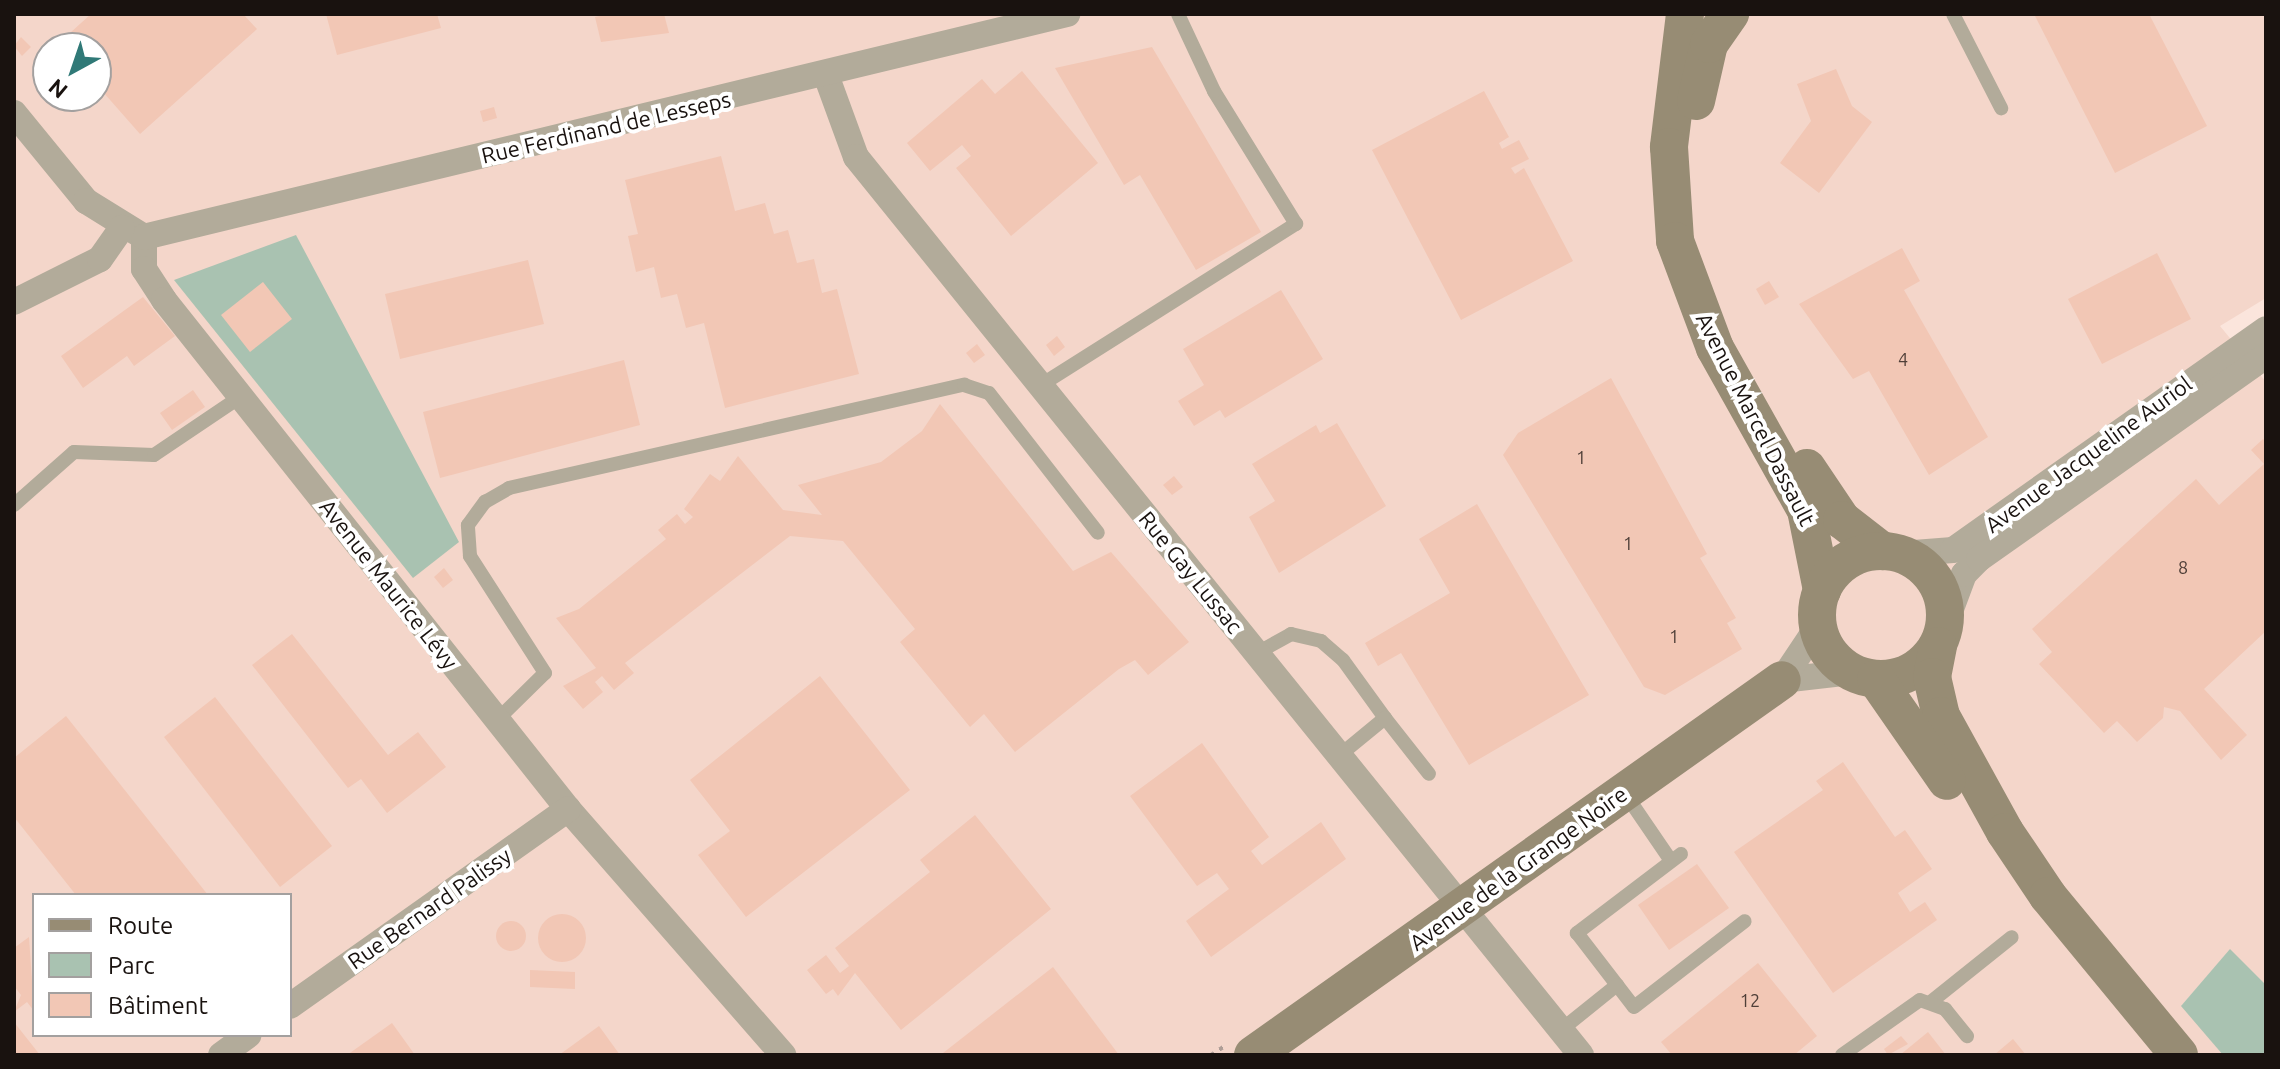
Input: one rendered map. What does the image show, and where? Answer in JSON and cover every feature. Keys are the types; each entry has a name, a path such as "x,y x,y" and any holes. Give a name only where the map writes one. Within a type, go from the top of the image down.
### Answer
{"main road":[{"name":"Avenue Marcel Dassault","path":"1685,14 1669,147 1675,241 1715,348 1806,510 1820,608"},
{"name":"Avenue Marcel Dassault","path":"1730,14 1709,44 1692,120 1700,251 1733,335 1824,500 1891,552"},
{"path":"2149,1055 2029,910 1915,726 1864,675 1836,660 1820,608 1846,561 1891,552 1936,581 1941,635 1932,677 1941,716 2005,832 2048,896 2179,1055"},
{"path":"1864,675 1912,671 1941,635"},
{"name":"Avenue de la Grange Noire","path":"1253,1055 1782,680"}],"street":[{"name":"Rue Ferdinand de Lesseps","path":"133,232 826,75 1009,21 1067,14"},
{"name":"Rue Gay Lussac","path":"826,75 856,157 1581,1055"},
{"path":"14,113 86,201 133,232 100,259 14,302"},
{"name":"Avenue Maurice Lévy","path":"133,232 144,269 240,397 568,809 783,1055"},
{"name":"Avenue Jacqueline Auriol","path":"1891,552 1953,550 2266,329"},
{"name":"Avenue Jacqueline Auriol","path":"1941,635 1964,574 1979,559 2266,356"},
{"name":"Avenue de la Grange Noire","path":"1782,680 1820,608"},
{"name":"Avenue de la Grange Noire","path":"1782,680 1864,675"},
{"name":"Rue Bernard Palissy","path":"292,1005 568,809"},
{"path":"221,1055 246,1037"}],"lane":[{"path":"1041,385 1296,224 1214,91 1178,14"},
{"path":"1953,14 2001,108"},
{"path":"497,720 545,673 470,556 468,525 485,502 509,488 964,385 989,393 1098,533"},
{"path":"14,505 74,452 154,455 240,397"},
{"path":"1257,653 1291,634 1321,641 1429,774"},
{"path":"1340,755 1385,718"},
{"path":"1624,791 1676,857 1577,933 1634,1007 1745,921"},
{"path":"1842,1055 1909,1002 1932,1001 2012,937"},
{"path":"1561,1030 1617,985"},
{"path":"1932,1001 1967,1036"}],"shaded area":[{"path":"14,14 2266,14 2266,298 2220,326 2266,382 2266,985 2230,950 2182,1005 2223,1055 14,1055"}],"green space":[{"path":"296,235 459,542 413,578 174,280"},
{"path":"2230,949 2266,985 2266,1055 2223,1055 2181,1006"}],"building":[{"path":"91,14 243,14 257,29 140,134 112,102 112,32 71,32"},
{"path":"326,14 437,14 441,28 337,55"},
{"path":"608,14 664,14 669,33 601,42 595,17"},
{"path":"2034,14 2149,14 2207,126 2115,173"},
{"path":"21,37 31,47 22,56 14,46"},
{"path":"1152,47 1261,232 1196,270 1140,175 1124,185 1055,68"},
{"path":"1836,69 1852,106 1872,122 1819,193 1780,163 1811,121 1797,84"},
{"path":"1022,71 1098,163 1011,236 956,168 971,156 962,145 930,171 907,143 982,79 995,94"},
{"path":"1484,91 1509,137 1499,143 1502,149 1519,140 1529,159 1511,168 1515,174 1524,168 1573,261 1461,320 1372,150"},
{"path":"494,107 497,118 483,122 480,111"},
{"path":"721,156 735,211 765,203 774,234 788,230 797,263 814,259 822,293 837,289 859,374 725,408 704,323 686,328 677,294 661,298 654,267 636,272 628,236 638,234 625,180"},
{"path":"1902,248 1920,281 1904,290 1988,437 1929,475 1869,371 1853,379 1799,304"},
{"path":"2157,253 2191,319 2102,364 2068,299"},
{"path":"528,260 544,324 400,359 385,294"},
{"path":"1769,281 1779,297 1765,305 1756,289"},
{"path":"263,282 292,319 250,352 221,315"},
{"path":"1281,290 1323,359 1225,418 1220,410 1194,426 1178,401 1204,385 1183,349"},
{"path":"143,297 175,336 134,366 127,356 83,388 61,356"},
{"path":"1057,336 1065,347 1054,356 1046,345"},
{"path":"977,344 985,355 974,363 966,353"},
{"path":"624,360 640,425 440,478 423,412"},
{"path":"1611,378 1707,554 1700,558 1736,618 1727,623 1742,649 1665,695 1644,687 1503,455 1518,433"},
{"path":"193,390 205,407 172,430 160,413"},
{"path":"940,404 1073,571 1111,552 1189,642 1148,675 1135,660 1119,669 1015,752 984,714 970,727 900,642 915,629 843,541 790,536 625,663 634,673 614,690 602,676 595,682 603,692 583,709 563,686 596,668 556,618 579,609 666,539 658,530 677,514 685,524 693,517 684,509 710,474 720,481 738,456 783,510 822,515 798,485 881,462 922,431"},
{"path":"1337,423 1386,506 1279,573 1249,517 1275,501 1252,464 1316,425 1320,433"},
{"path":"2263,439 2266,442 2266,631 2204,689 2247,735 2221,760 2180,711 2164,707 2163,718 2137,742 2117,721 2104,733 2039,664 2052,652 2032,629 2196,479 2219,505 2264,464 2251,450"},
{"path":"1174,476 1183,487 1172,495 1163,485"},
{"path":"1477,504 1589,695 1469,765 1401,653 1378,666 1365,643 1450,593 1419,539"},
{"path":"444,568 453,580 443,588 434,577"},
{"path":"292,634 388,755 418,732 446,767 387,813 361,779 348,788 252,665"},
{"path":"820,676 910,790 746,917 698,855 730,831 690,780"},
{"path":"215,697 332,846 280,887 164,737"},
{"path":"66,716 206,893 74,893 14,817 14,758"},
{"path":"1202,743 1269,837 1251,851 1262,865 1321,822 1346,859 1211,957 1186,921 1229,889 1217,873 1197,886 1130,796"},
{"path":"1843,762 1895,837 1905,830 1932,869 1898,893 1910,912 1925,902 1937,920 1833,993 1734,852 1823,790 1816,781"},
{"path":"975,815 1051,909 901,1030 855,973 838,996 833,989 826,994 807,970 826,955 840,973 849,966 835,948 930,872 920,860"},
{"path":"1697,864 1729,908 1669,950 1638,905"},
{"path":"562,914 579,921 586,938 579,955 562,962 545,955 538,938 545,921"},
{"path":"511,921 522,925 526,936 522,947 511,951 500,947 496,936 500,925"},
{"path":"29,937 32,1008 27,1002 14,1012 21,995 14,986 14,948"},
{"path":"1758,963 1817,1036 1794,1055 1672,1055 1661,1042"},
{"path":"1053,967 1119,1055 943,1053"},
{"path":"530,970 575,972 575,989 530,987"},
{"path":"14,1022 40,1055 14,1055"},
{"path":"392,1023 415,1055 347,1055"},
{"path":"599,1026 620,1055 559,1055"},
{"path":"1928,1032 1946,1055 1900,1055"},
{"path":"1901,1036 1908,1044 1888,1055 1884,1049"},
{"path":"2013,1039 2026,1055 1994,1055"}]}
